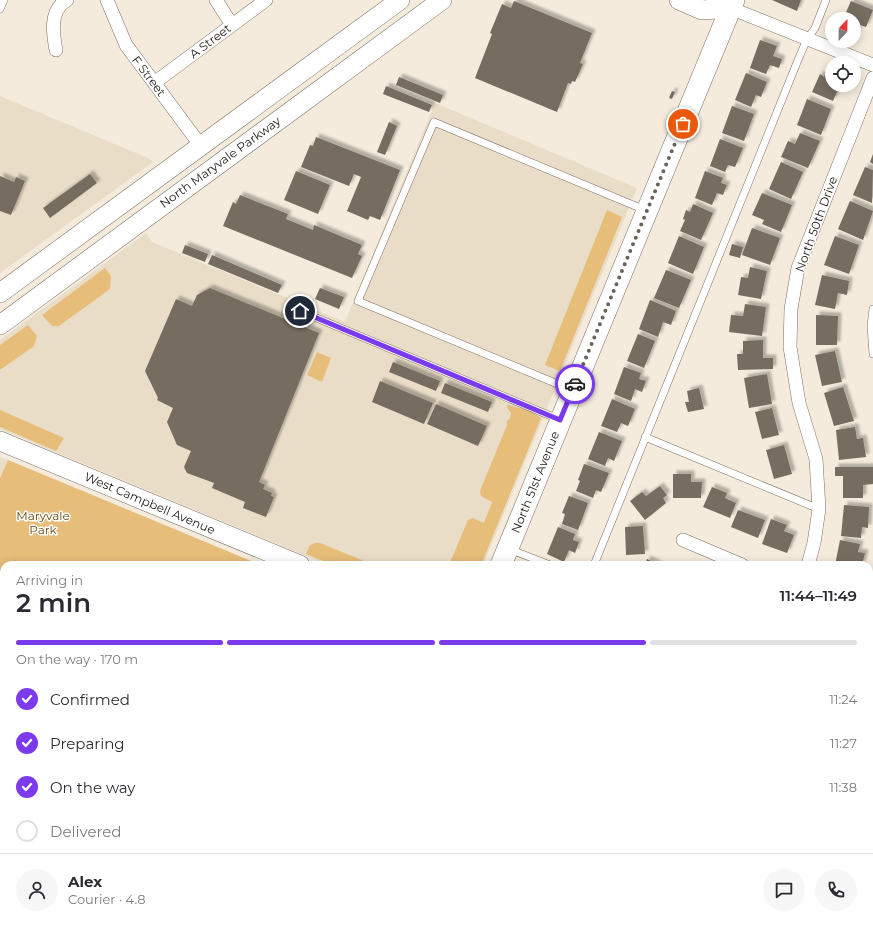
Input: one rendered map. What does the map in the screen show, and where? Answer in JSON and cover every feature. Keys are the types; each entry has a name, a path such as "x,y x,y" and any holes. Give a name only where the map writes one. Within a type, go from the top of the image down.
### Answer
{"main road":[{"name":"North 51st Avenue","path":"504,556 647,210 729,3"}],"street":[{"path":"56,50 52,24 59,8 67,0"},
{"name":"F Street","path":"107,0 126,45 202,146"},
{"path":"216,0 232,25"},
{"name":"A Street","path":"154,83 266,0"},
{"name":"North Maryvale Parkway","path":"0,293 400,0"},
{"name":"North Maryvale Parkway","path":"0,325 104,247 442,0"},
{"path":"679,0 702,10 729,3 807,39 873,65"},
{"name":"North 50th Drive","path":"809,561 814,543 819,509 816,459 799,403 790,347 791,309 798,268 873,78"},
{"path":"74,239 104,247"},
{"path":"0,311 15,299 18,291 17,281"},
{"name":"West Campbell Avenue","path":"0,442 290,561"},
{"path":"683,540 733,561"}],"lane":[{"path":"0,9 4,0"},
{"path":"596,561 807,39 815,28 826,0"},
{"path":"572,390 358,301 434,122 647,210"},
{"path":"873,309 871,326 873,354"},
{"path":"300,311 560,420"},
{"path":"645,437 819,509"},
{"path":"504,556 530,561"}],"shaded area":[{"path":"0,96 148,158 153,162 0,273"},
{"path":"435,103 637,188 485,561 318,561 0,429 0,340 146,233 152,242 345,322"},
{"path":"0,457 8,460 0,478"}],"green space":[{"path":"607,210 622,217 560,371 545,365"},
{"path":"105,268 111,276 110,289 59,326 52,326 42,315"},
{"path":"28,325 37,336 34,346 0,370 0,345"},
{"path":"317,352 331,358 322,382 307,375"},
{"path":"508,405 530,411 541,418 483,561 451,561 468,520 473,518 484,523 492,502 481,496 480,491 507,425 507,421 510,418 511,413 507,408"},
{"path":"0,410 64,438 56,451 0,427"},
{"name":"Maryvale Park","path":"8,460 251,561 0,561 0,478"},
{"path":"320,543 364,561 324,561 306,554 310,545"}],"building":[{"path":"772,0 801,0 797,11"},
{"path":"514,1 592,33 580,63 583,64 575,82 572,81 571,84 568,83 557,112 475,78 492,34 490,33 502,4 511,8"},
{"path":"851,1 873,10 866,27 861,25 861,12 846,12"},
{"path":"760,40 777,46 773,56 782,59 779,68 770,65 766,74 750,68"},
{"path":"746,73 767,82 761,97 756,95 751,107 735,100"},
{"path":"820,74 824,77 825,74 825,92 837,92 833,101 812,92"},
{"path":"399,77 443,95 440,103 396,85"},
{"path":"386,86 432,105 429,112 383,94"},
{"path":"672,91 675,92 672,99 669,98"},
{"path":"807,99 831,109 821,135 797,125"},
{"path":"732,106 754,114 744,141 722,133"},
{"path":"389,122 397,126 385,155 377,152"},
{"path":"800,133 820,141 808,168 781,157 788,141 795,144"},
{"path":"316,137 400,170 380,220 370,216 368,220 347,211 361,177 354,174 349,186 301,167 310,145 313,146"},
{"path":"720,139 743,148 735,167 728,165 725,172 710,166"},
{"path":"873,154 873,164 870,162"},
{"path":"781,162 803,172 791,199 769,189"},
{"path":"865,167 873,170 872,203 853,195"},
{"path":"296,171 330,185 318,214 284,200"},
{"path":"705,171 723,178 721,183 727,185 723,195 717,193 712,205 695,198"},
{"path":"90,174 97,183 50,218 43,208"},
{"path":"0,176 14,182 16,177 25,181 11,215 0,211"},
{"path":"762,193 792,205 781,232 762,224 764,220 752,215"},
{"path":"240,195 288,214 286,219 313,230 314,225 362,245 358,254 362,256 352,278 223,226 233,202 236,204"},
{"path":"850,201 873,211 863,240 838,229"},
{"path":"693,204 713,213 701,240 680,231 685,220 683,219 686,210 690,212"},
{"path":"752,228 780,238 770,265 742,255"},
{"path":"679,236 704,247 693,274 668,263"},
{"path":"835,236 859,245 849,274 824,265"},
{"path":"732,244 743,247 740,258 729,255"},
{"path":"185,245 208,254 205,262 182,253"},
{"path":"212,255 282,285 278,293 208,264"},
{"path":"750,267 767,271 761,299 738,295 741,277 748,278"},
{"path":"666,270 691,280 679,308 654,298"},
{"path":"822,275 849,281 847,295 838,293 835,309 815,305"},
{"path":"210,288 319,333 259,482 265,485 263,489 272,493 271,496 274,497 266,517 243,508 245,502 212,488 214,483 187,473 184,467 191,451 177,445 167,422 173,408 157,400 158,398 145,371 176,299 192,306 197,295"},
{"path":"320,288 344,297 339,309 315,299"},
{"path":"650,300 676,311 671,325 663,322 658,337 639,329"},
{"path":"745,304 766,307 762,336 729,332 731,315 743,316"},
{"path":"816,315 838,316 837,345 816,345"},
{"path":"638,334 655,341 644,368 627,361"},
{"path":"763,340 763,358 773,358 773,369 738,370 737,354 743,354 743,341"},
{"path":"835,351 842,382 822,386 815,355"},
{"path":"393,362 440,381 436,391 389,372"},
{"path":"624,367 641,373 639,379 646,381 642,392 635,389 631,401 614,394"},
{"path":"767,374 772,404 749,408 744,378"},
{"path":"380,381 433,403 424,424 372,402"},
{"path":"445,383 492,402 488,412 441,393"},
{"path":"843,387 854,421 834,426 824,393"},
{"path":"699,388 704,409 688,412 685,402 689,402 687,391"},
{"path":"612,399 635,409 628,426 621,423 617,432 601,426"},
{"path":"436,404 487,426 478,446 427,424"},
{"path":"772,408 779,435 762,439 755,412"},
{"path":"855,427 857,439 863,438 866,457 839,460 836,430"},
{"path":"599,432 622,441 614,461 608,458 605,466 588,459"},
{"path":"784,445 792,474 774,479 766,450"},
{"path":"584,464 609,473 601,492 596,490 593,498 576,491 580,481 578,480"},
{"path":"835,467 873,467 873,484 863,485 863,498 843,498 843,476 835,476"},
{"path":"673,474 691,474 691,482 702,482 701,498 673,498"},
{"path":"660,486 667,495 663,498 666,503 645,520 630,501 642,492 646,496"},
{"path":"712,487 727,493 725,498 736,503 730,518 703,507"},
{"path":"569,496 588,503 578,530 562,524 565,514 562,513"},
{"path":"844,505 869,507 868,528 862,527 861,538 841,536"},
{"path":"738,510 765,520 758,538 731,527"},
{"path":"771,519 787,525 784,531 794,535 787,553 762,544"},
{"path":"643,526 645,554 626,555 625,527"},
{"path":"558,527 575,534 573,540 579,542 575,553 569,550 564,561 547,554"},
{"path":"840,540 860,544 858,552 865,553 863,561 836,561"}],"way so far":[{"path":"575,384 683,124"}],"route":[{"path":"300,311 560,420 575,384"}]}
